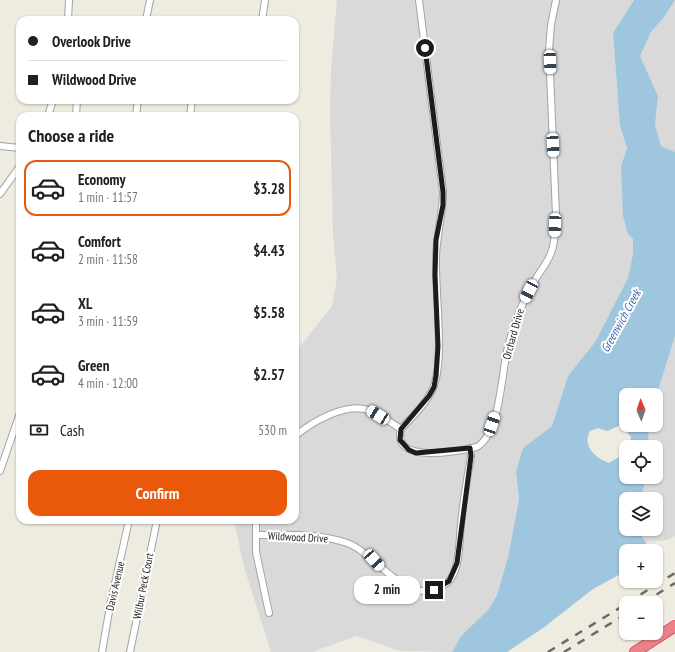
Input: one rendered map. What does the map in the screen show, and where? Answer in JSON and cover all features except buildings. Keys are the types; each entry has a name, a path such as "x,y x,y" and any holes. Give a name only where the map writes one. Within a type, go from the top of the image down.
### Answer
{"highway":[{"path":"635,652 675,626"}],"street":[{"path":"68,16 69,0"},
{"path":"147,16 150,0"},
{"path":"263,16 266,0"},
{"path":"419,0 443,192 443,205 436,240 437,363 434,387 429,396 401,429 400,440 409,450 416,453 470,448"},
{"name":"Orchard Drive","path":"470,448 484,442 488,435 496,414 506,354 518,311 534,280 547,263 552,252 555,236 555,176 550,50 551,25 556,0"},
{"path":"0,146 16,148"},
{"path":"0,194 16,172"},
{"path":"299,434 346,408 356,407 370,410 401,429"},
{"path":"0,471 16,425"},
{"name":"Wildwood Drive","path":"257,535 320,537 346,542 366,552 392,577 414,590 427,592 434,590 449,581 457,563 471,456 470,448"},
{"name":"Davis Avenue","path":"102,652 110,606 128,524"},
{"name":"Wilbur Peck Court","path":"130,652 156,524"},
{"name":"Wildwood Drive","path":"256,524 256,552 270,613"}],"shaded area":[{"path":"337,0 634,0 613,33 620,126 627,148 621,166 628,234 633,239 633,254 628,278 595,342 568,376 552,426 523,448 516,471 519,499 508,557 497,595 488,610 461,636 452,652 400,651 357,636 312,652 271,652 244,567 235,525 299,524 299,348 332,306 337,279 333,234 330,113 331,69"},
{"path":"675,1 675,152 661,146 655,125 658,96 640,56 651,32"},
{"path":"675,336 675,536 667,540 646,542 641,536 663,536 663,492 643,492 644,484 663,484 663,440 648,440 649,432 663,432 663,388 659,388"}],"water":[{"name":"Greenwich Creek","path":"634,0 675,0 664,17 651,32 640,56 658,96 655,125 661,146 675,152 675,336 659,388 619,388 619,426 607,431 598,428 590,431 588,436 591,451 599,458 609,463 619,457 619,484 644,484 643,492 619,492 619,536 641,536 646,544 619,544 619,575 593,589 543,628 507,652 452,652 461,636 488,610 497,595 508,557 519,499 516,471 523,448 552,426 568,376 595,342 628,278 633,254 633,239 628,234 623,216 621,166 627,148 620,126 613,33"},
{"path":"627,432 649,432 648,440 630,440 631,437"}],"railway":[{"path":"638,596 675,573"},
{"path":"654,596 675,583"},
{"path":"548,652 619,608"},
{"path":"564,652 619,618"}],"route":[{"path":"425,48 431,103 443,184 443,205 436,240 435,275 438,325 437,363 434,387 429,396 401,429 399,434 400,440 404,446 416,453 451,451 470,448 471,456 464,497 457,563 453,575 449,581 434,590"}]}
